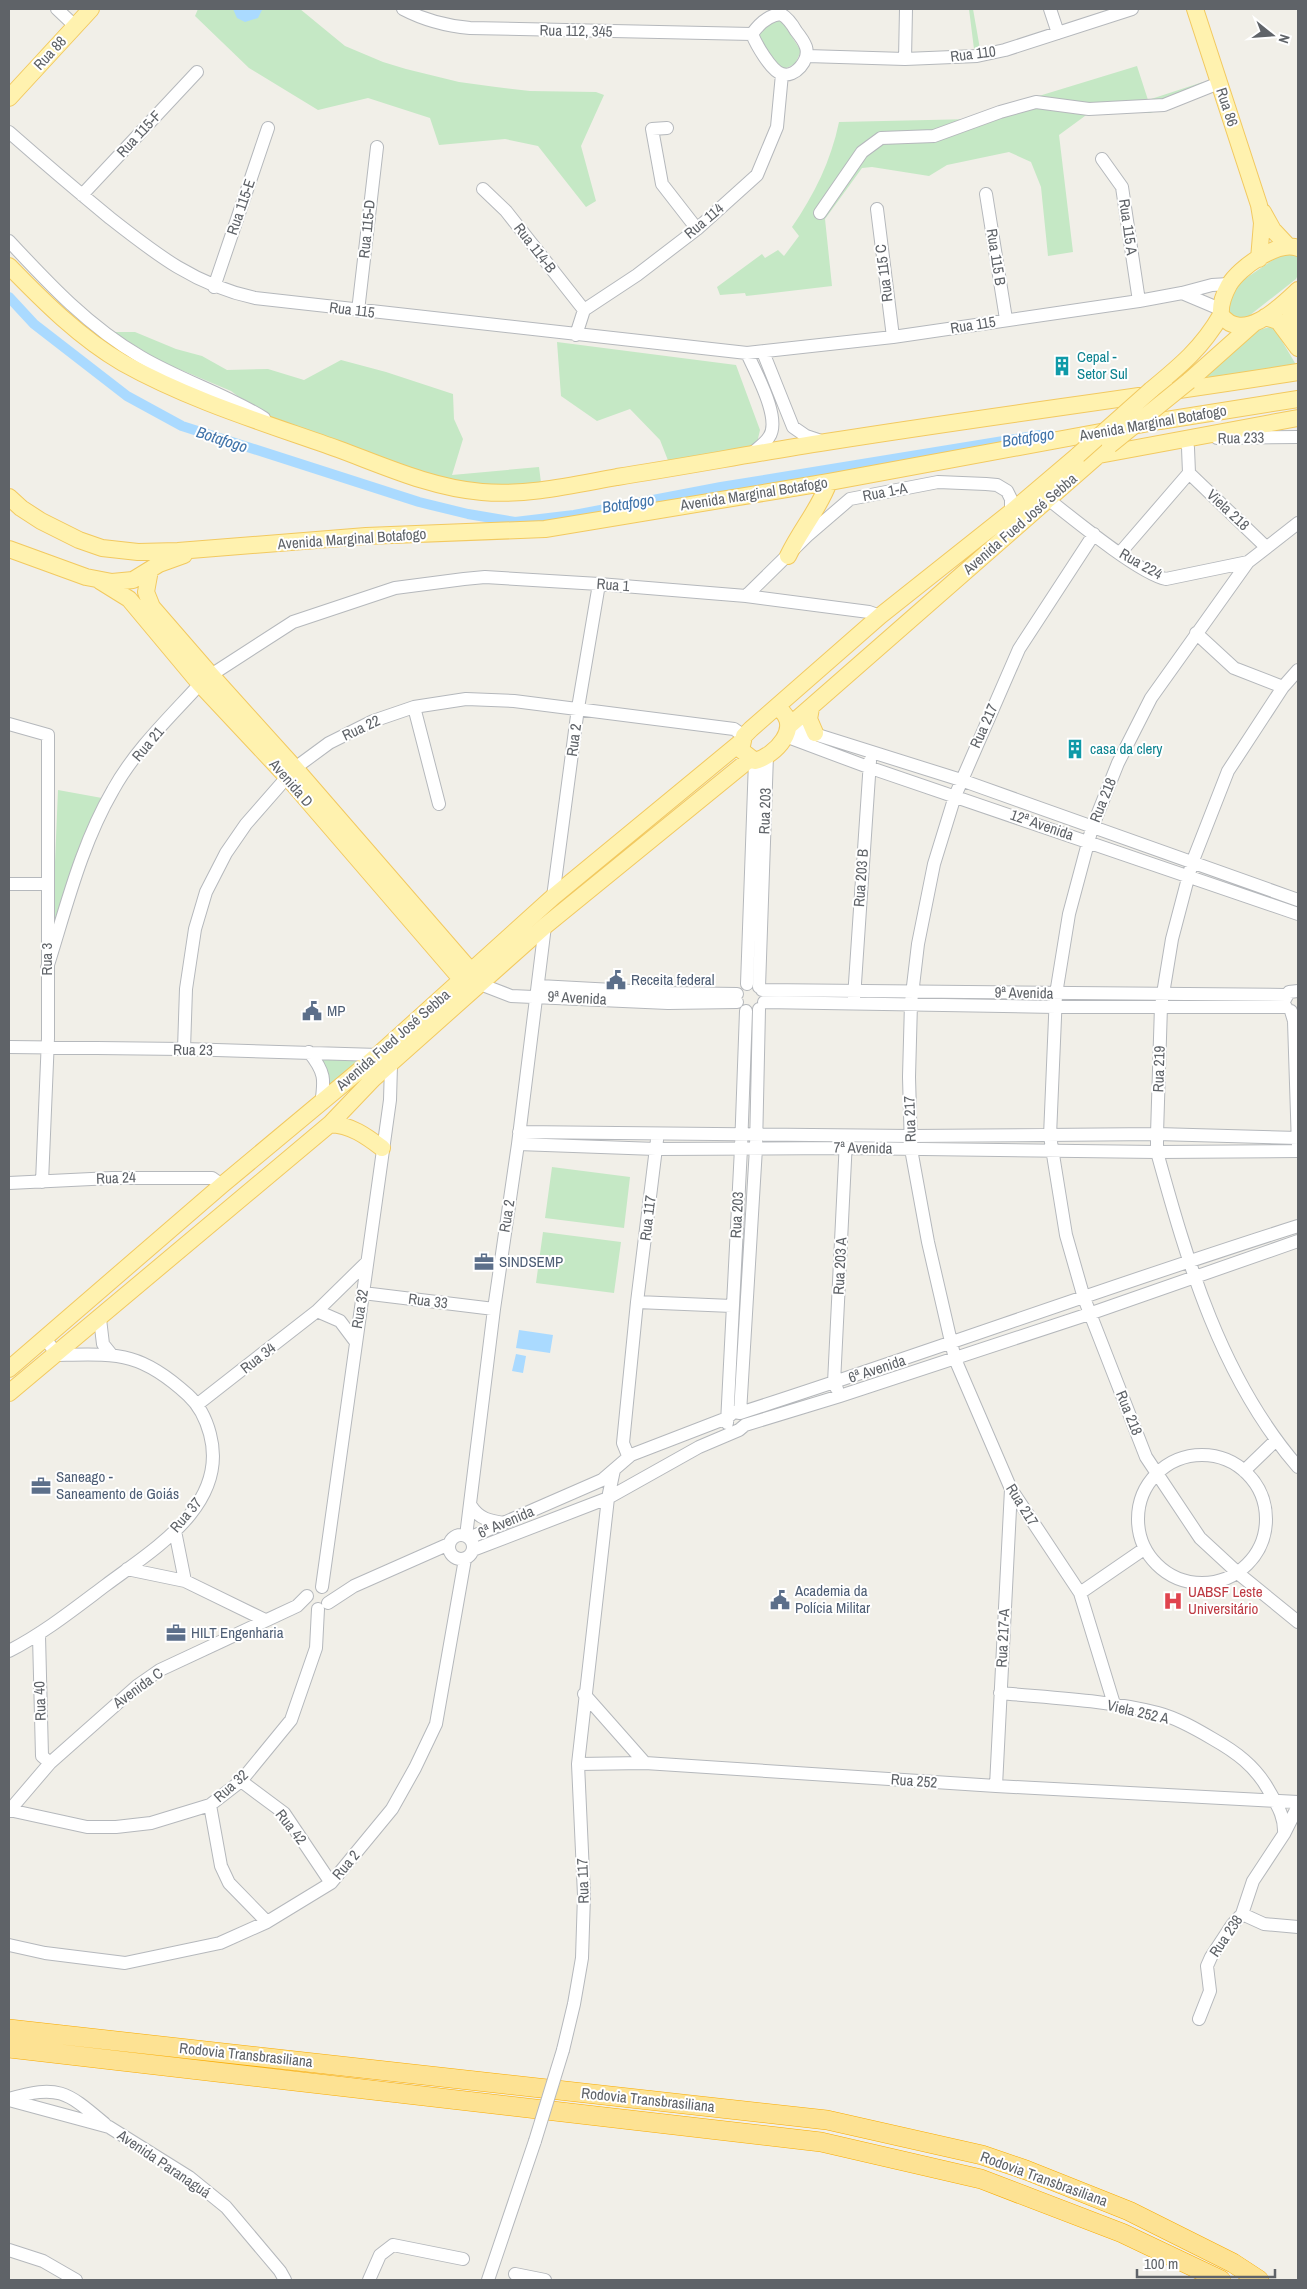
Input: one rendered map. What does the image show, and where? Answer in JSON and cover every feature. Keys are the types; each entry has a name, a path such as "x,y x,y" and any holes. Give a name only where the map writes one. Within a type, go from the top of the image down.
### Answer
{"highway":[{"name":"Rodovia Transbrasiliana","path":"9,2029 827,2120 982,2155 1026,2170 1129,2211 1234,2263 1259,2280"},
{"name":"Rodovia Transbrasiliana","path":"9,2048 821,2142 981,2179 1122,2233 1222,2280"}],"main road":[{"name":"Rua 88","path":"9,98 91,9"},
{"name":"Rua 86","path":"1195,9 1259,205 1262,223 1259,259"},
{"name":"Rua 86","path":"1259,205 1273,230 1296,248"},
{"path":"1229,284 1238,274 1270,252 1296,248"},
{"name":"Avenida Marginal Botafogo","path":"9,266 65,320 120,361 210,404 431,481 482,492 542,490 824,442 1298,372"},
{"name":"Avenida Fued José Sebba","path":"384,1060 466,975 553,897 743,739 774,709 880,616 1011,512 1191,357 1206,340 1221,312 1229,284"},
{"path":"1295,293 1291,314 1298,327"},
{"name":"Avenida Fued José Sebba","path":"9,1369 222,1185 321,1104 384,1060 480,984 545,926 757,758 811,708 1104,450 1295,293"},
{"path":"1221,312 1229,323 1235,326 1259,321 1278,321 1298,348"},
{"name":"Avenida Marginal Botafogo","path":"9,497 21,508 41,521 79,540 102,548 138,552 205,549 366,536 545,528 829,482 1160,421 1298,399"},
{"path":"1104,450 1185,439 1298,418"},
{"path":"1048,499 1046,494 1075,458"},
{"path":"788,556 795,542 822,502 829,482"},
{"name":"Avenida Marginal Botafogo","path":"9,550 100,581 122,582 132,580 170,559 205,549"},
{"name":"Avenida D","path":"150,570 146,592 152,607 205,680"},
{"name":"Avenida D","path":"100,581 129,599 292,773 466,975"},
{"path":"811,708 809,719 814,733"},
{"path":"774,709 784,712 789,720 787,731"},
{"path":"743,739 741,750 757,758"},
{"path":"466,975 480,984"},
{"name":"Avenida Fued José Sebba","path":"9,1394 330,1124 368,1072"},
{"path":"330,1124 344,1125 356,1130 382,1148"}],"street":[{"path":"57,9 75,26"},
{"name":"Rua 112, 345","path":"403,9 416,16 452,26 470,28 752,34"},
{"path":"905,59 906,9"},
{"path":"1050,9 1058,33"},
{"name":"Rua 110","path":"807,56 905,59 977,56 1005,50 1132,9"},
{"path":"781,11 800,36 806,48 807,56 798,70 782,74 776,71 755,43 752,34 757,27 773,14 781,11"},
{"name":"Rua 115-F","path":"82,195 197,72"},
{"name":"Rua 114","path":"584,310 637,275 697,229 756,175 777,127 782,74"},
{"path":"820,213 862,152 881,138 934,136 1000,112 1036,102 1089,109 1164,104 1219,83"},
{"name":"Rua 115-E","path":"214,287 268,128"},
{"path":"667,128 652,129 662,184 697,229"},
{"name":"Rua 115","path":"9,132 82,195 170,264 214,287 255,298 358,311 747,353 893,336 1139,301 1212,285 1229,284"},
{"name":"Rua 115-D","path":"358,311 376,147"},
{"name":"Rua 115 A","path":"1102,160 1122,187 1139,301"},
{"name":"Rua 114-B","path":"483,189 506,211 584,310"},
{"name":"Rua 115 B","path":"986,194 1006,319"},
{"name":"Rua 115 C","path":"877,209 893,336"},
{"name":"Avenida Marginal Botafogo","path":"9,240 80,314 99,329 168,372 246,407 281,428"},
{"path":"1182,293 1221,312"},
{"path":"576,335 584,310"},
{"path":"763,352 793,427 806,436 824,442"},
{"path":"747,353 772,412 770,437 749,456"},
{"name":"Rua 233","path":"1185,439 1298,437"},
{"path":"1120,553 1189,473 1188,448 1185,439"},
{"name":"Viela 218","path":"1189,473 1266,547"},
{"name":"Rua 1-A","path":"746,596 850,498 938,482 986,484 997,485 1007,491 1011,499 1011,512"},
{"name":"Rua 224","path":"1048,499 1120,553 1159,578 1166,579 1248,562"},
{"name":"Rua 218","path":"1050,1136 1056,1001 1069,914 1092,828 1118,763 1151,698 1248,562 1298,523"},
{"name":"Rua 217","path":"1094,534 1019,649 961,780 934,864 918,944 912,997 911,1142 950,1344 955,1359 1010,1489 1080,1593 1114,1704"},
{"name":"Rua 1","path":"348,602 395,588 485,577 746,596 869,612 880,616"},
{"name":"Rua 2","path":"553,897 578,708 599,584"},
{"name":"Rua 21","path":"47,968 81,857 113,789 142,749 205,680 287,624 348,602"},
{"path":"1196,633 1234,668 1283,687"},
{"name":"Rua 219","path":"1298,670 1283,687 1228,771 1188,876 1172,939 1162,1000 1157,1134 1157,1152 1188,1261 1224,1353 1275,1441 1298,1467"},
{"name":"Rua 22","path":"184,1049 186,989 195,929 206,892 226,853 246,824 292,773 329,743 373,721 414,707 466,699 514,701 578,708 734,730 743,739"},
{"path":"414,707 439,804"},
{"name":"Rua 3","path":"9,724 48,735 48,1048 42,1182"},
{"name":"12ª Avenida","path":"787,731 814,733 961,780 1298,900"},
{"name":"12ª Avenida","path":"787,731 868,767 1298,914"},
{"name":"Rua 203 B","path":"854,997 868,767 872,753"},
{"name":"Rua 203","path":"728,1418 732,1306 751,997 757,758"},
{"path":"9,884 48,884"},
{"name":"Rua 2","path":"9,1945 45,1953 125,1963 220,1943 267,1922 331,1883 392,1809 415,1768 436,1724 468,1546 470,1496 494,1309 519,1138 545,926"},
{"name":"9ª Avenida","path":"480,984 511,996 538,991 668,1003 751,997 912,997 1056,1001 1162,1000 1294,1003"},
{"name":"Rua 203","path":"743,1419 757,1135 751,997"},
{"path":"1294,1003 1298,1143"},
{"name":"Rua 23","path":"9,1047 309,1052 384,1060"},
{"path":"309,1052 321,1068 324,1079 321,1104"},
{"name":"Rua 32","path":"9,1811 86,1827 116,1827 151,1823 210,1805 241,1781 290,1720 316,1648 318,1597 390,1100 384,1060"},
{"name":"7ª Avenida","path":"519,1138 658,1134 741,1142 756,1148 846,1141"},
{"name":"Rua 117","path":"631,1455 627,1453 622,1443 658,1134"},
{"name":"7ª Avenida","path":"911,1142 1157,1134 1298,1143"},
{"name":"7ª Avenida","path":"519,1138 656,1149 741,1142 757,1135 1051,1151 1157,1152 1298,1143"},
{"path":"1050,1136 1051,1151"},
{"name":"Rua 203 A","path":"840,1396 834,1383 846,1141"},
{"name":"Rua 218","path":"1051,1151 1066,1235 1084,1298 1146,1457 1200,1538 1239,1574 1298,1622"},
{"name":"Rua 24","path":"9,1183 112,1178 212,1178 222,1185"},
{"name":"6ª Avenida","path":"743,1419 834,1383 1188,1261 1298,1226"},
{"name":"6ª Avenida","path":"743,1419 840,1396 1089,1314 1298,1241"},
{"name":"Rua 34","path":"198,1404 317,1311 367,1262"},
{"name":"Rua 33","path":"363,1293 494,1309"},
{"path":"637,1302 732,1306"},
{"path":"317,1311 340,1321 355,1342"},
{"path":"100,1319 103,1344 111,1354"},
{"path":"45,1338 57,1355"},
{"name":"Rua 37","path":"9,1651 38,1636 175,1531 198,1505 211,1479 214,1450 208,1426 198,1404 170,1379 142,1361 111,1354 57,1355"},
{"name":"6ª Avenida","path":"468,1546 504,1523 602,1480 631,1455 728,1418 734,1412 743,1419"},
{"path":"728,1418 726,1427 731,1432"},
{"name":"6ª Avenida","path":"468,1546 608,1498 699,1447 731,1432 740,1430 743,1419"},
{"path":"1244,1471 1275,1441"},
{"path":"1193,1455 1211,1455 1229,1461 1244,1471 1256,1485 1264,1503 1266,1521 1262,1540 1254,1556 1239,1574 1206,1584 1187,1582 1170,1576 1155,1564 1144,1549 1138,1528 1138,1507 1146,1486 1175,1460 1193,1455"},
{"name":"Rua 117","path":"488,2280 535,2141 563,2050 582,1958 584,1895 578,1764 584,1694 608,1498 614,1470"},
{"path":"602,1480 608,1498"},
{"name":"Rua 217-A","path":"996,1786 1010,1489"},
{"path":"471,1506 475,1514 487,1521 504,1523"},
{"path":"175,1531 185,1581"},
{"path":"460,1535 468,1546 457,1560 450,1549 453,1537 460,1535"},
{"path":"318,1597 354,1586 430,1553 450,1549"},
{"path":"1080,1593 1144,1549"},
{"path":"127,1569 185,1581 265,1620"},
{"name":"Avenida C","path":"9,1811 50,1762 129,1692 160,1670 318,1597"},
{"name":"Rua 40","path":"38,1636 42,1756 50,1762"},
{"name":"Viela 252 A","path":"1000,1693 1114,1704 1160,1714 1200,1731 1234,1750 1250,1765 1274,1801"},
{"path":"584,1694 645,1763"},
{"name":"Rua 252","path":"578,1764 645,1763 996,1786 1298,1802"},
{"name":"Rua 42","path":"241,1781 284,1813 331,1883"},
{"path":"1274,1801 1283,1816 1284,1834"},
{"path":"210,1805 221,1866 229,1883 267,1922"},
{"name":"Rua 238","path":"1199,2019 1210,1991 1207,1966 1211,1957 1232,1925 1242,1914 1253,1881 1284,1834 1298,1806"},
{"path":"1242,1914 1264,1924 1298,1927"},
{"path":"9,2100 33,2092 48,2090 67,2095 109,2127"},
{"name":"Avenida Paranaguá","path":"9,2100 109,2127 189,2177 226,2207 280,2271 285,2280"},
{"path":"369,2280 380,2255 393,2245 463,2259"},
{"path":"9,2250 43,2261 75,2280"},
{"path":"515,2274 545,2280"}],"green space":[{"path":"198,9 300,9 345,46 383,62 406,69 459,82 496,87 530,91 596,92 604,95 581,146 596,201 586,207 538,146 505,139 439,145 430,118 368,98 318,110 249,68 195,16"},
{"path":"969,9 973,9 980,49 974,49"},
{"path":"779,20 801,51 795,64 784,69 775,66 759,38 766,26 771,22"},
{"path":"1137,66 1148,100 1203,82 1207,94 1150,113 1089,113 1059,135 1073,252 1048,256 1041,187 1031,162 1009,152 947,165 929,176 872,167 862,168 825,219 832,286 746,296 745,293 720,295 717,287 762,254 765,258 778,250 784,256 799,236 792,227 808,203 821,177 836,136 839,122 973,119 1029,99"},
{"path":"1286,251 1295,253 1297,256 1299,266 1296,279 1245,319 1228,317 1228,302 1236,285"},
{"path":"1273,326 1298,368 1195,386 1259,330"},
{"path":"113,332 135,332 176,349 202,356 227,370 268,369 304,380 341,360 386,372 453,394 454,419 463,439 452,475 539,467 542,490 482,492 281,429 231,391 160,361"},
{"path":"557,342 736,365 760,430 757,443 745,455 669,463 660,440 630,409 597,421 561,396"},
{"path":"58,790 102,798 52,934"},
{"path":"319,1054 368,1057 330,1091"},
{"path":"552,1167 630,1177 624,1228 545,1218"},
{"path":"543,1232 621,1242 614,1293 536,1283"}],"water":[{"path":"233,9 262,10 258,18 245,22 237,18"},
{"path":"519,1330 553,1335 550,1353 516,1348"},
{"path":"516,1354 526,1356 523,1373 512,1371"}],"waterway":[{"name":"Botafogo","path":"9,297 34,324 127,396 182,426 419,502 468,514 515,522 574,515 721,487 1040,435"}],"place":[{"name":"Cepal - Setor Sul","path":"1062,366"},
{"name":"casa da clery","path":"1075,749"},
{"name":"Receita federal","path":"616,980"},
{"name":"MP","path":"312,1011"},
{"name":"SINDSEMP","path":"484,1262"},
{"name":"Saneago - Saneamento de Goiás","path":"41,1486"},
{"name":"Academia da Polícia Militar","path":"780,1600"},
{"name":"UABSF Leste Universitário","path":"1173,1601"},
{"name":"HILT Engenharia","path":"176,1633"}]}
